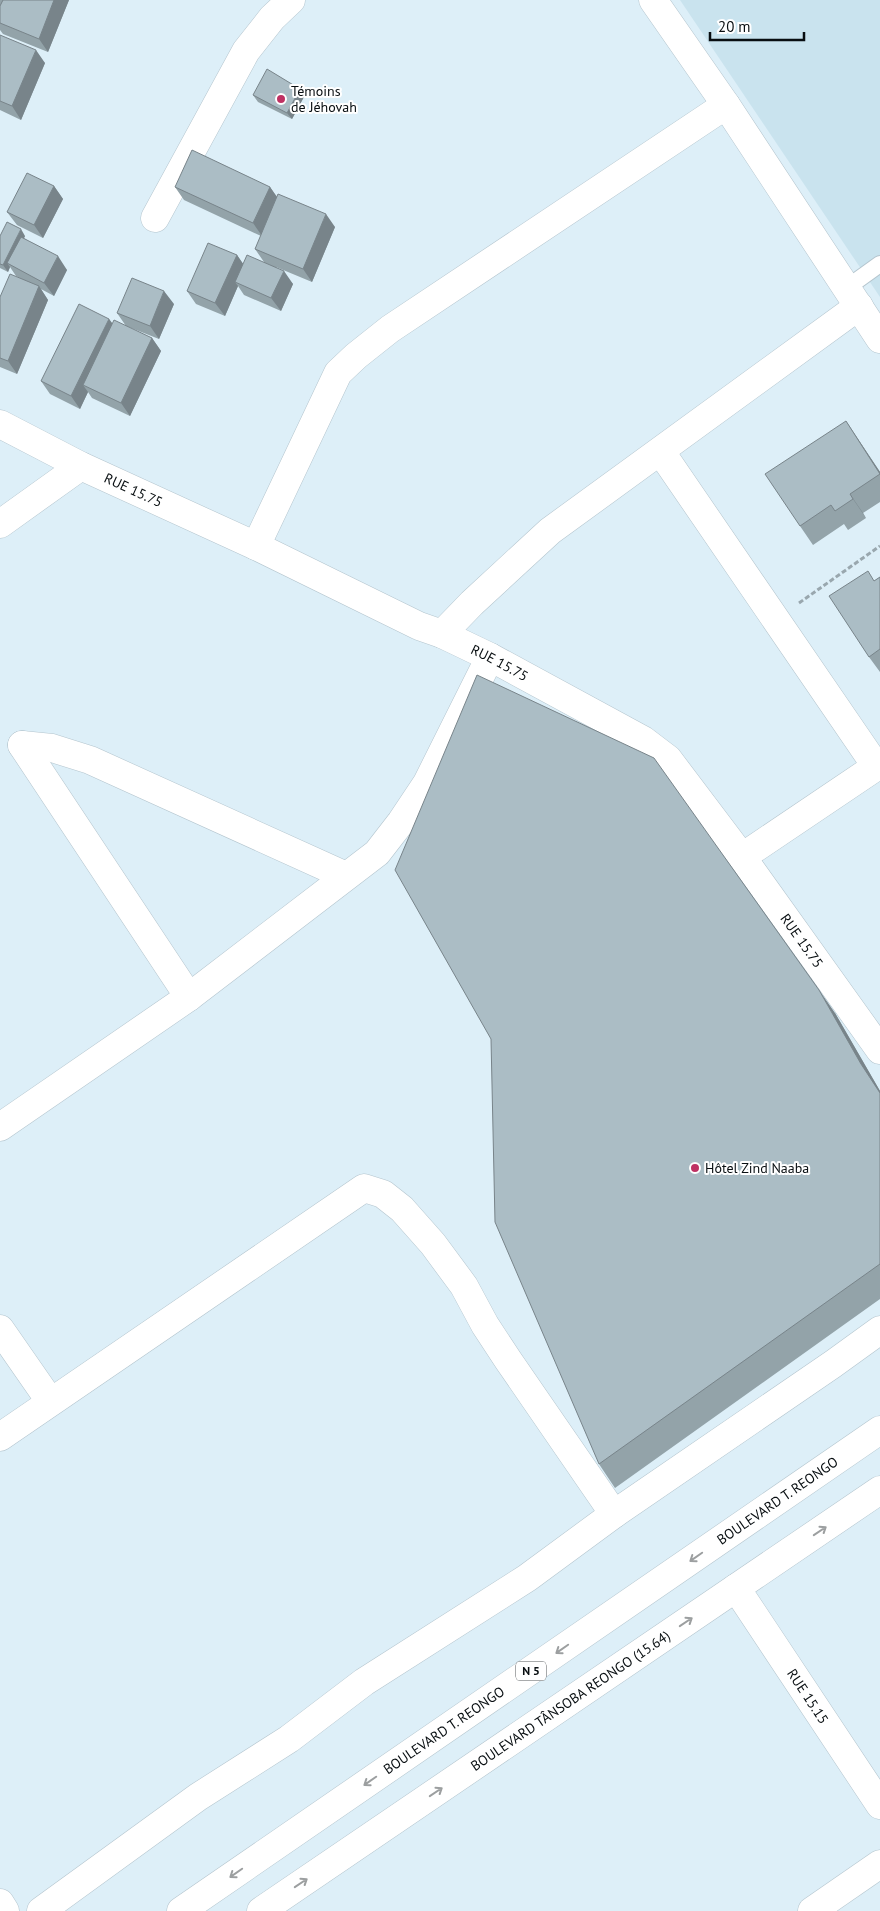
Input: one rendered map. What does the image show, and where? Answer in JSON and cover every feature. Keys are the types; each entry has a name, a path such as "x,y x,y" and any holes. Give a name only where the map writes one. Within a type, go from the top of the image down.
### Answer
{"main road":[{"path":"155,218 246,51 272,18 291,0"},
{"path":"653,0 726,105 880,338"},
{"path":"256,546 338,373 356,356 398,324 726,105"},
{"path":"442,634 472,603 550,531 613,484 661,452 853,297"},
{"name":"RUE 15.75","path":"0,424 82,466 256,546 419,626 442,634 490,656 643,740 668,759 742,857 880,1050"},
{"path":"661,452 878,765 742,857"},
{"path":"0,524 82,466"},
{"path":"0,1127 189,997 377,853 402,822 427,783 490,656"},
{"path":"189,997 22,745 52,748 90,760 346,876"},
{"path":"0,1437 364,1188 383,1194 402,1209 433,1244 464,1286 485,1325 508,1360 614,1514"},
{"path":"0,1329 50,1401"},
{"path":"41,1911 198,1796 290,1739 364,1682 526,1578 614,1514 801,1387 880,1330"},
{"name":"BOULEVARD T. REONGO","path":"181,1911 880,1430"},
{"name":"BOULEVARD TÂNSOBA REONGO (15.64)","path":"261,1911 880,1490"},
{"name":"RUE 15.15","path":"736,1588 880,1805"},
{"path":"812,1911 880,1864"},
{"path":"0,1903 5,1911"}],"lane":[{"path":"853,297 880,264"}],"path":[{"path":"776,619 880,546"}],"shaded area":[{"path":"680,0 880,0 880,297"}],"building":[{"path":"3,0 54,0 39,39 0,23 0,6"},
{"path":"0,35 36,50 12,106 0,101"},
{"name":"Témoins de Jéhovah","path":"267,69 300,89 287,113 253,95"},
{"path":"192,150 270,187 253,223 175,187"},
{"path":"27,173 54,186 34,225 7,212"},
{"path":"278,194 326,214 303,269 255,249"},
{"path":"7,222 21,229 3,265 0,264 0,236"},
{"path":"21,237 58,256 44,283 7,263"},
{"path":"208,243 237,255 215,303 187,291"},
{"path":"247,255 284,271 271,298 235,282"},
{"path":"10,274 39,286 8,361 0,358 0,297"},
{"path":"132,278 164,291 150,326 117,313"},
{"path":"79,304 109,319 71,396 41,381"},
{"path":"114,320 152,338 121,403 83,385"},
{"path":"846,421 880,474 850,494 853,499 835,511 831,505 800,526 765,474"},
{"path":"868,571 874,581 880,577 880,649 869,657 829,596"},
{"name":"Hôtel Zind Naaba","path":"477,675 654,758 819,990 861,1064 880,1093 880,1264 599,1464 495,1222 491,1039 395,870"}],"place":[{"name":"Témoins de Jéhovah","path":"281,99"},
{"name":"Hôtel Zind Naaba","path":"695,1168"}]}
